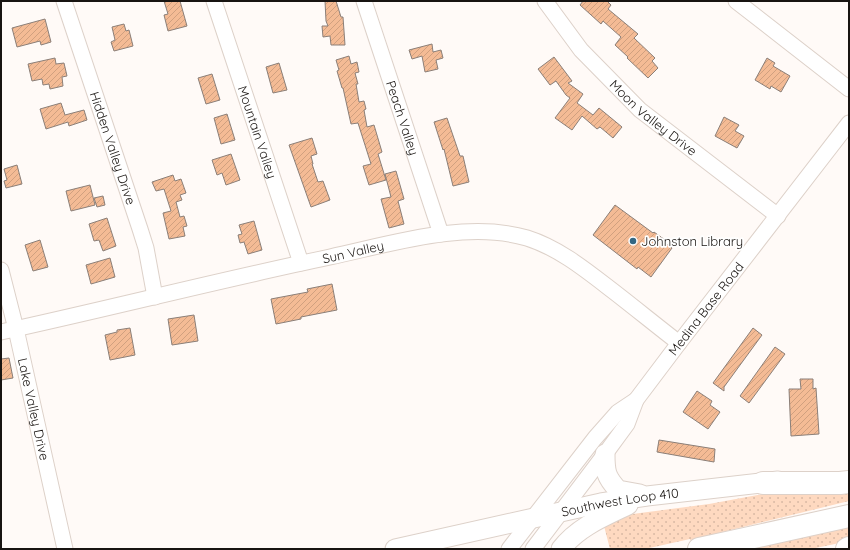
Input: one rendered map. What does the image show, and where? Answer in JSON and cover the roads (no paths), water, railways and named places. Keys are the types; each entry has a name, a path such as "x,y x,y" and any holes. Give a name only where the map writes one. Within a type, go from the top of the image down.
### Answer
{"highway":[{"path":"763,483 849,482"},
{"path":"699,549 849,516"}],"main road":[{"path":"605,454 605,468 609,480 618,490 647,496"},
{"name":"Southwest Loop 410","path":"396,549 608,502 647,496 849,473"},
{"path":"561,549 566,542 592,523 647,496"},
{"path":"396,549 409,549"}],"street":[{"name":"Hidden Valley Drive","path":"64,1 146,248 155,296"},
{"name":"Mountain Valley","path":"214,1 301,263"},
{"name":"Peach Valley","path":"364,1 441,234"},
{"name":"Moon Valley Drive","path":"545,1 581,50 640,110 778,216"},
{"path":"736,1 849,89"},
{"name":"Medina Base Road","path":"533,549 627,424 636,400 849,123"},
{"name":"Sun Valley","path":"1,332 301,263 441,234 488,231 529,239 574,262 679,343"},
{"name":"Lake Valley Drive","path":"1,270 16,329 65,549"},
{"name":"Medina Base Road","path":"509,549 600,432 618,412 636,400"}],"place":[{"name":"Johnston Library","path":"633,241"}]}
